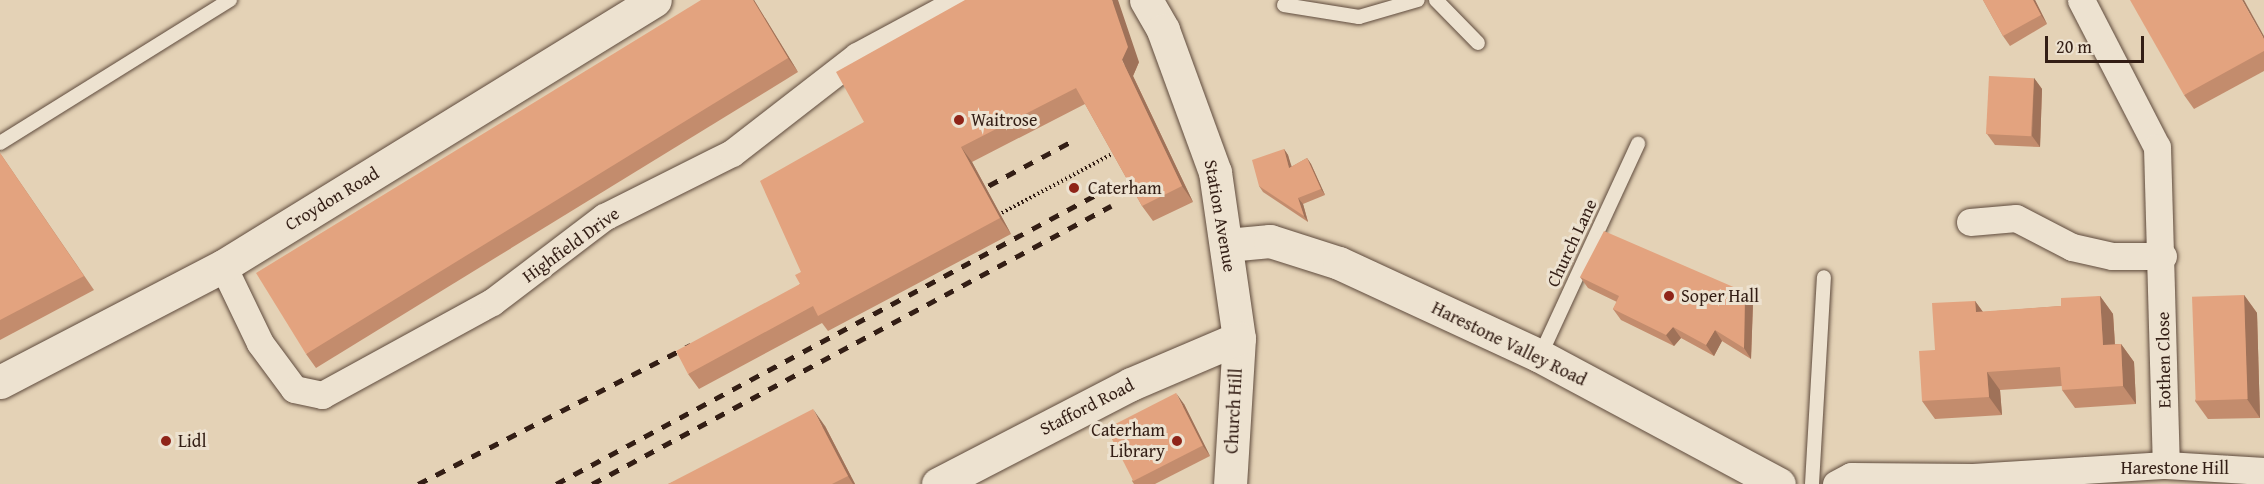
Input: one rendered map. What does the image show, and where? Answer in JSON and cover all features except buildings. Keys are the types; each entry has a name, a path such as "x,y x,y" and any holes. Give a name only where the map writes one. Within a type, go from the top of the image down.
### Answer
{"main road":[{"name":"Croydon Road","path":"0,382 223,266 655,0"},
{"name":"Station Avenue","path":"1146,0 1162,15 1215,172 1239,338"},
{"name":"Harestone Valley Road","path":"1227,245 1269,241 1310,252 1540,357 1779,484"},
{"name":"Stafford Road","path":"938,484 1131,384 1239,338"},
{"name":"Church Hill","path":"1230,484 1239,338"}],"street":[{"name":"Highfield Drive","path":"223,266 260,343 294,389 322,394 492,302 604,217 732,153 857,56 962,0"},
{"name":"Eothen Close","path":"2080,0 2157,147 2163,256 2166,465"},
{"path":"1970,222 2016,218 2072,247 2112,256 2163,256"},
{"name":"Harestone Hill","path":"1836,484 1851,476 1973,477 2166,465 2264,471"}],"lane":[{"path":"0,143 230,0"},
{"path":"1284,5 1359,18 1418,0"},
{"path":"1436,0 1478,43"},
{"name":"Church Lane","path":"1540,357 1638,144"},
{"path":"1812,484 1824,277"}],"path":[{"path":"989,219 1114,153"}],"railway":[{"path":"971,195 1074,140"},
{"path":"556,484 1103,191"},
{"path":"592,484 1111,206"},
{"path":"418,484 691,345"}],"place":[{"name":"Waitrose","path":"959,120"},
{"name":"Caterham","path":"1074,188"},
{"name":"Soper Hall","path":"1669,296"},
{"name":"Lidl","path":"166,441"},
{"name":"Caterham Library","path":"1177,441"}]}
